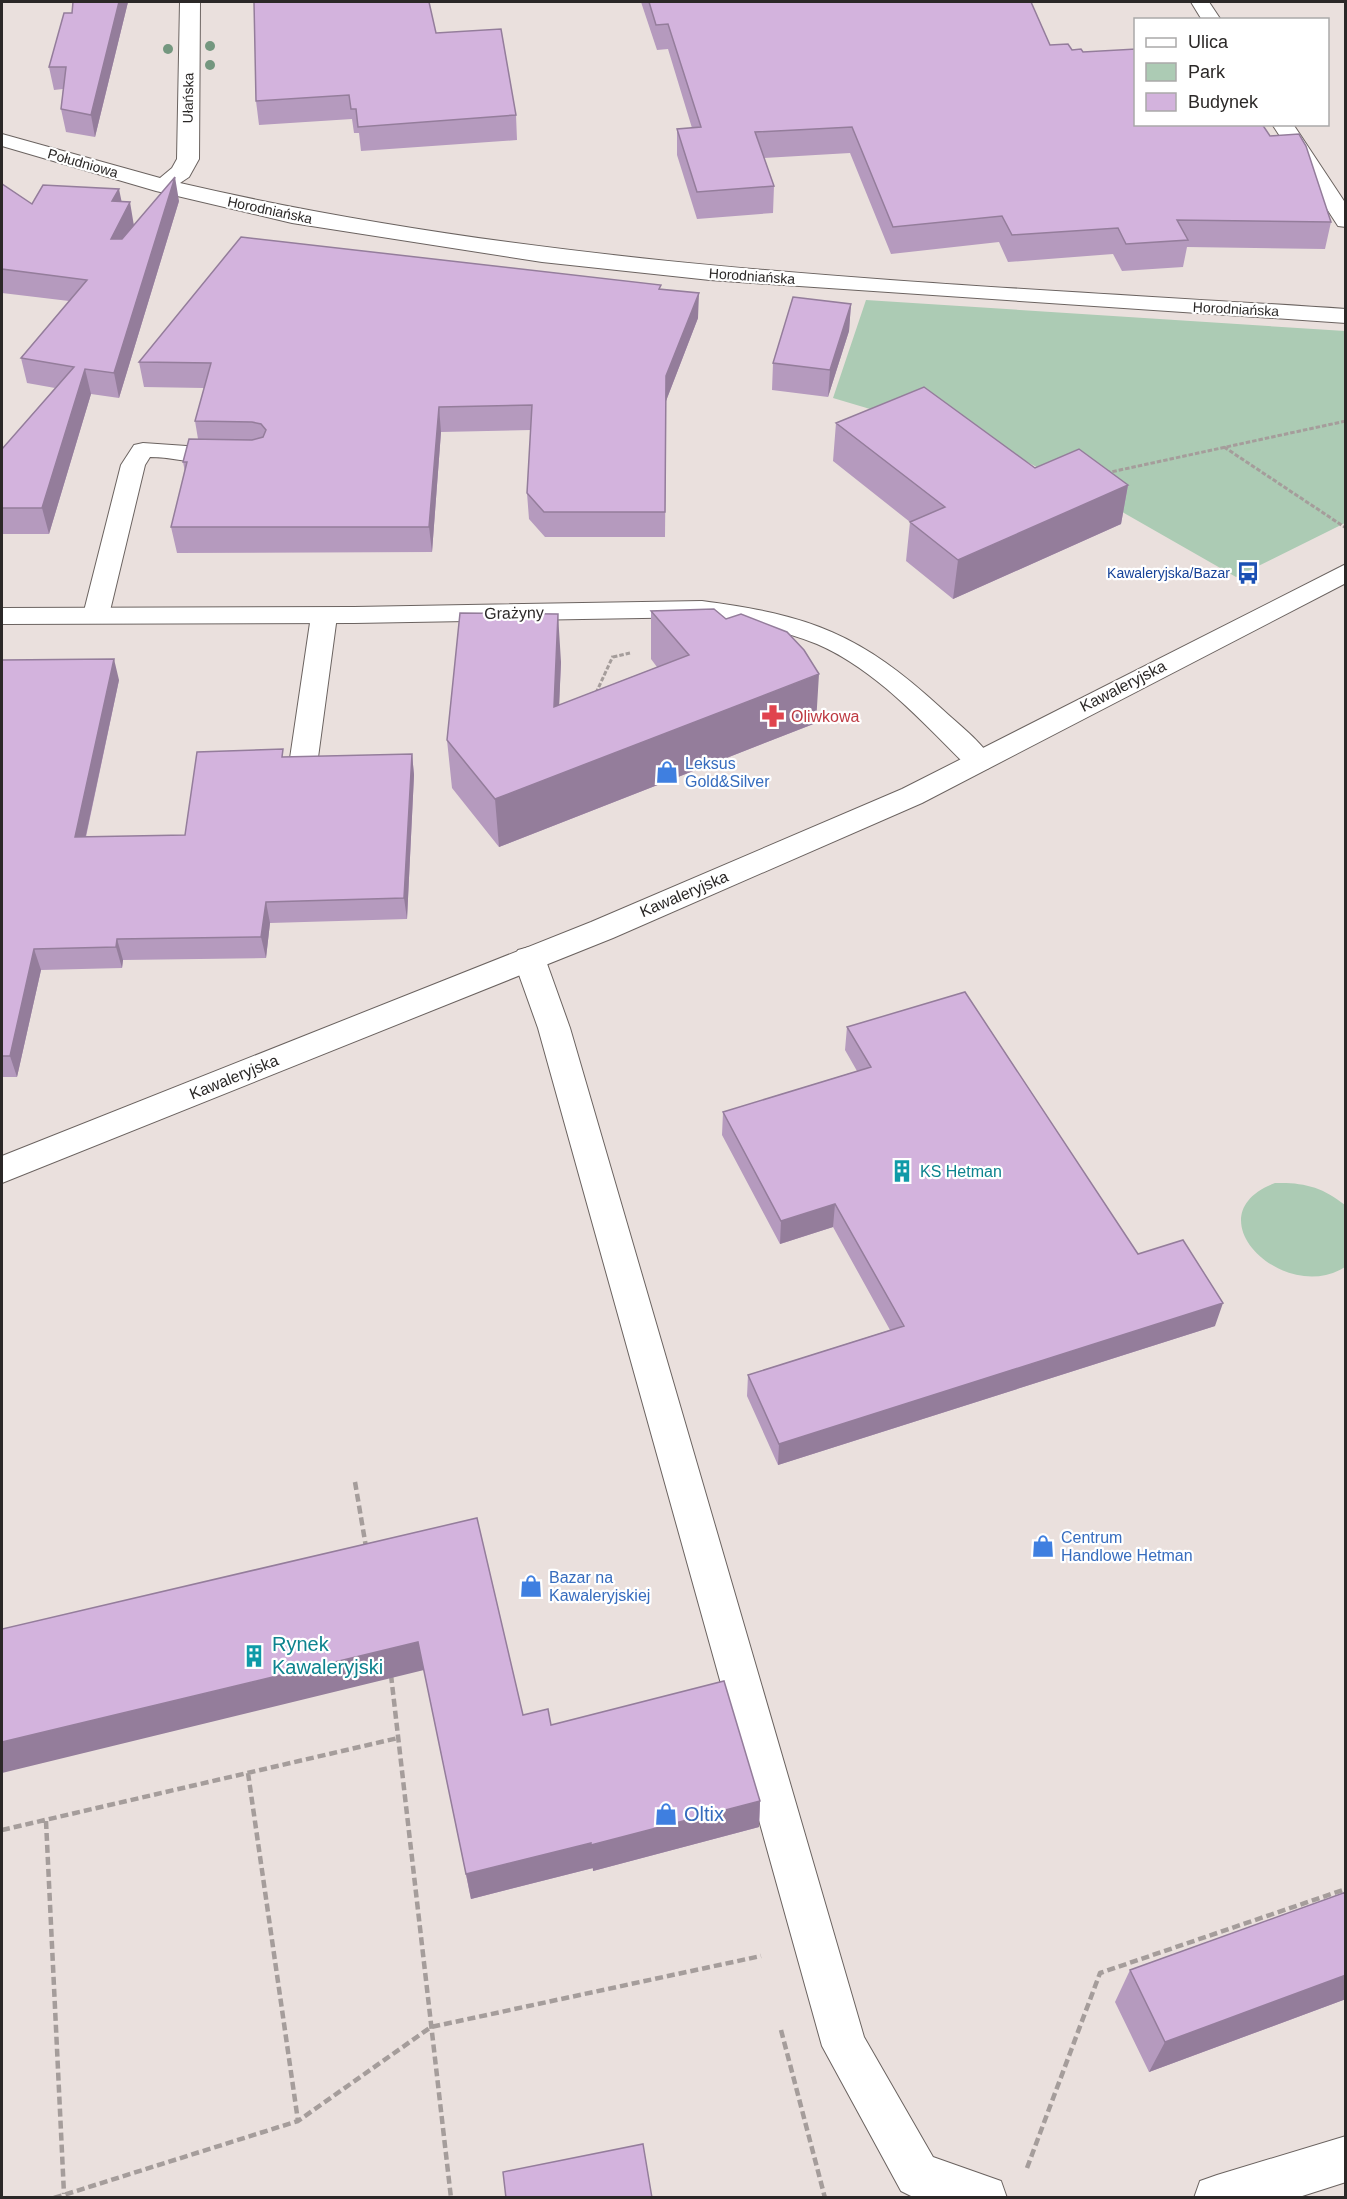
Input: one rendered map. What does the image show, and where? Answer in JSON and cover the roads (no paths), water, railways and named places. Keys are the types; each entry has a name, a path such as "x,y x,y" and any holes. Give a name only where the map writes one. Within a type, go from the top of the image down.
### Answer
{"street":[{"name":"Ułańska","path":"164,186 181,172 188,159 190,2"},
{"path":"1200,2 1211,18"},
{"path":"1283,126 1346,221"},
{"name":"Południowa","path":"2,140 164,186"},
{"name":"Horodniańska","path":"164,186 292,216 542,255 710,273 1346,316"},
{"path":"96,615 133,465 143,450 166,450 188,455 256,456"},
{"name":"Kawaleryjska","path":"2,1170 613,925 912,796 1346,572"},
{"name":"Grażyny","path":"2,616 324,615 702,609 756,615 815,633 866,660 979,761"},
{"path":"303,765 324,615"},
{"path":"529,958 554,1028 844,2046 917,2175 984,2198"},
{"path":"1217,2198 1346,2158"}],"place":[{"name":"Kawaleryjska/Bazar","path":"1248,573"},
{"name":"Oliwkowa","path":"773,716"},
{"name":"Leksus Gold&Silver","path":"667,772"},
{"name":"KS Hetman","path":"902,1171"},
{"name":"Centrum Handlowe Hetman","path":"1043,1546"},
{"name":"Bazar na Kawaleryjskiej","path":"531,1586"},
{"name":"Rynek Kawaleryjski","path":"254,1656"},
{"name":"Oltix","path":"666,1814"}]}
